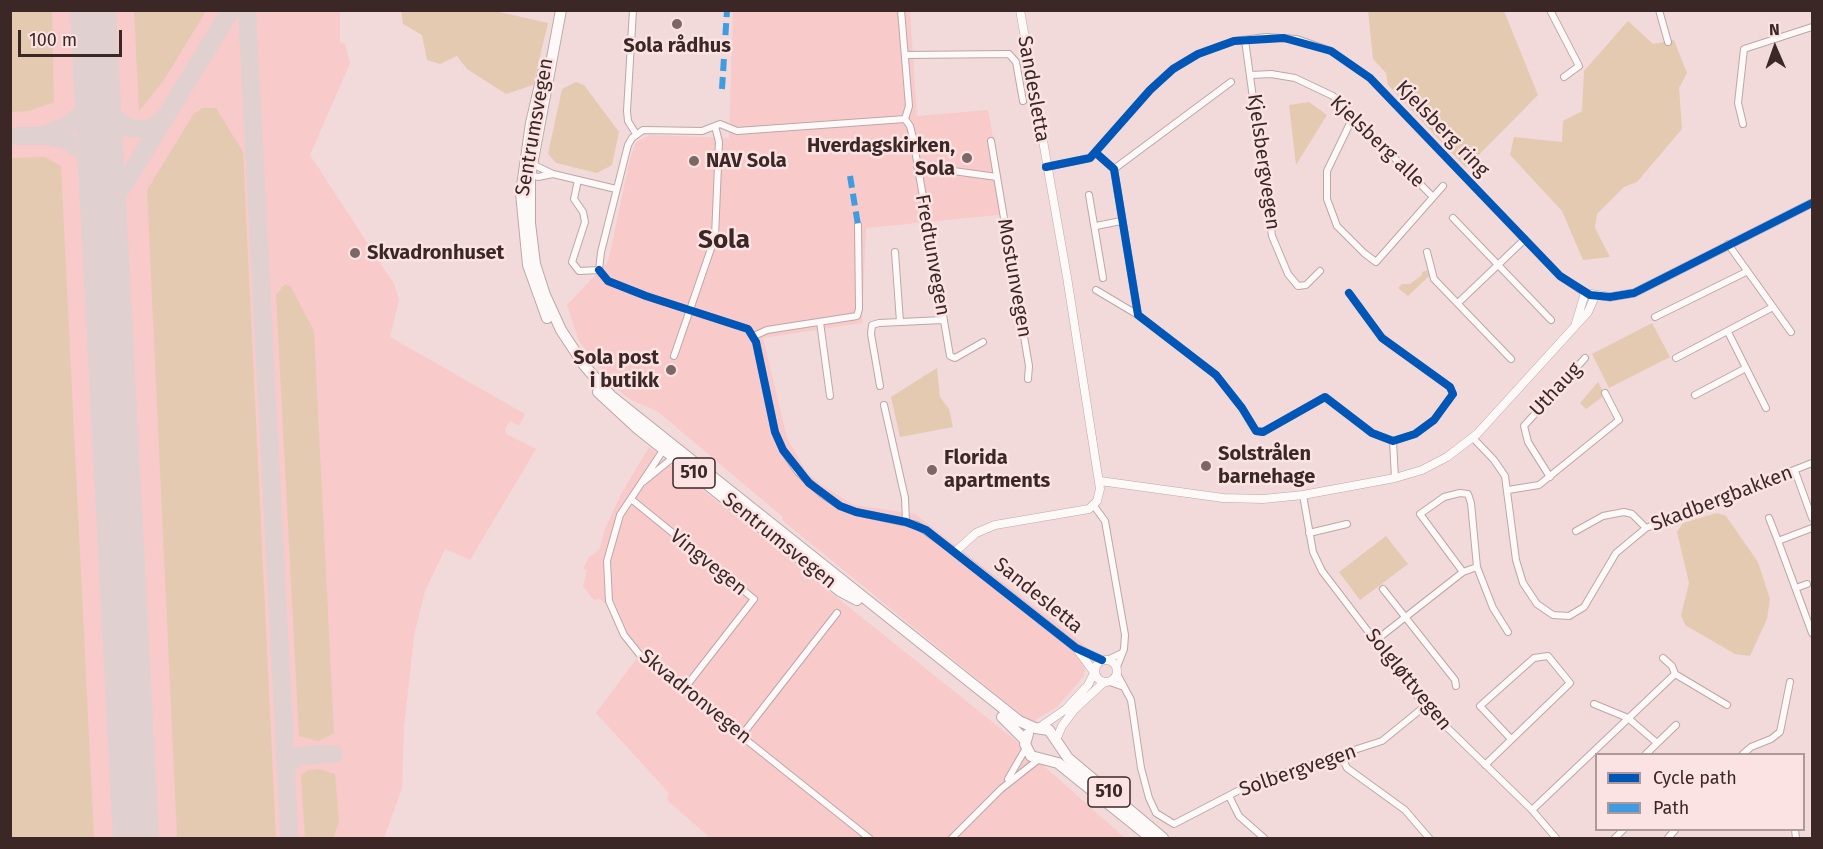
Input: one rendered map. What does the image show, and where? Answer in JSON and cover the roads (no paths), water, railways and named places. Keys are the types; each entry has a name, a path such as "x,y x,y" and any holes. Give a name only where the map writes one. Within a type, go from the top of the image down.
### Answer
{"main road":[{"name":"Sentrumsvegen","path":"559,10 529,169 532,245 545,296 561,330 584,365 611,396 671,451 840,591 856,599 984,702 1025,744 1031,756 1042,758 1067,769 1151,838"},
{"name":"Sentrumsvegen","path":"671,451 1019,721 1052,733 1068,758 1163,838"},
{"path":"1025,744 1038,728"},
{"path":"1042,758 1053,753 1056,742"}],"street":[{"path":"633,10 627,111 628,121 636,134"},
{"name":"Fredtunvegen","path":"901,10 909,106 905,119 910,126 943,320 952,358 983,342"},
{"name":"Sandesletta","path":"1020,10 1100,482 1094,506 1083,511 986,528 967,539 956,552 1076,648 1104,660 1117,670"},
{"path":"1550,10 1579,66 1564,77"},
{"path":"1659,10 1668,42"},
{"path":"1743,124 1738,103 1743,49 1812,27"},
{"name":"Kjelsberg ring","path":"1046,167 1087,160 1096,153 1150,90 1173,69 1210,49 1245,40 1297,39 1331,51 1358,68 1560,276 1585,293 1595,296 1634,293 1812,203"},
{"name":"Kjelsbergvegen","path":"1245,40 1272,236 1288,274 1298,286 1306,285 1320,271"},
{"path":"905,55 1009,54 1016,62 1023,101"},
{"name":"Kjelsberg alle","path":"1251,75 1282,75 1311,84 1333,96 1433,196"},
{"path":"1114,169 1231,82"},
{"path":"1353,117 1327,171 1327,199 1331,213 1342,233 1376,262 1443,186"},
{"path":"599,270 616,189 628,145 636,134 647,129 696,131 717,125 737,130 905,119"},
{"path":"674,356 715,237 719,153 717,125"},
{"name":"Mostunvegen","path":"991,141 1029,366 1028,380"},
{"path":"1096,153 1114,169 1138,315"},
{"path":"917,166 997,177"},
{"path":"529,169 616,189"},
{"path":"529,169 553,174"},
{"path":"578,180 574,199 583,212 585,222 572,262 579,271 599,270"},
{"path":"1089,195 1103,278"},
{"path":"1453,218 1551,320"},
{"path":"1096,226 1121,221"},
{"path":"754,336 767,330 856,315 859,309 858,225"},
{"path":"1458,303 1525,239"},
{"path":"1728,244 1791,332"},
{"path":"895,252 900,322"},
{"path":"1427,252 1434,279 1512,359"},
{"path":"599,270 608,281 741,326 754,336 775,432 783,450 798,472 823,495 840,506 868,515 906,522 926,530 956,552"},
{"path":"1655,317 1746,272"},
{"path":"1096,290 1138,315 1216,375 1259,433 1325,397 1372,433 1393,441 1415,434 1434,420 1459,385"},
{"path":"1349,293 1382,338 1454,392"},
{"path":"1576,323 1585,293"},
{"path":"1100,482 1237,499 1303,495 1395,478 1435,464 1473,438 1588,312 1595,296"},
{"path":"1676,358 1773,307"},
{"path":"880,386 871,334 872,325 943,320"},
{"path":"820,322 830,396"},
{"path":"1728,332 1766,408"},
{"name":"Uthaug","path":"1550,477 1528,442 1524,426 1585,358"},
{"path":"1695,395 1746,368"},
{"path":"1508,490 1539,485 1619,420 1605,393"},
{"path":"884,405 905,498 906,522"},
{"name":"Skadbergbakken","path":"1473,438 1500,468 1508,490 1518,570 1533,599 1553,615 1569,616 1584,607 1616,553 1646,528 1812,463"},
{"path":"1393,441 1395,478"},
{"name":"Skvadronvegen","path":"671,451 643,482 631,500 616,527 607,561 609,601 624,635 640,655 869,838"},
{"name":"Skvadronvegen","path":"643,482 671,451"},
{"path":"1795,471 1812,518"},
{"path":"1462,572 1420,514 1444,497 1460,492 1469,496 1477,567 1493,608 1508,632"},
{"name":"Solgløttvegen","path":"1303,495 1313,552 1322,571 1425,706 1532,810 1556,838"},
{"name":"Vingvegen","path":"631,500 754,599 684,688"},
{"path":"1056,742 1062,726 1074,710 1117,670 1123,652 1125,635 1105,521 1094,506"},
{"path":"1576,531 1603,516 1624,512 1632,514 1646,528"},
{"path":"1769,518 1812,633"},
{"path":"1309,533 1347,524"},
{"path":"1778,541 1812,528"},
{"path":"1376,641 1462,572 1477,567"},
{"path":"1796,588 1807,584"},
{"path":"1383,589 1455,680 1456,686"},
{"path":"742,735 837,613"},
{"name":"Sandesletta","path":"1076,648 1094,673 1106,682"},
{"path":"1038,728 1066,709 1088,685 1098,663 1123,652"},
{"path":"1485,765 1570,683 1548,656 1534,658 1480,706 1511,739"},
{"path":"1663,658 1672,666 1675,674 1727,705"},
{"name":"Solbergvegen","path":"1117,670 1131,700 1143,777 1156,813 1168,823 1177,824 1255,783 1387,738 1425,706"},
{"path":"1532,810 1675,674"},
{"path":"1106,682 1125,687"},
{"path":"1744,753 1751,747 1771,739 1779,732 1790,682"},
{"path":"1594,704 1628,718 1657,742"},
{"path":"1647,753 1676,725"},
{"path":"1001,789 1025,744"},
{"path":"1340,754 1347,768 1405,810 1429,838"},
{"path":"952,838 1001,789 1042,758"},
{"path":"1229,796 1239,816 1264,838"}],"place":[{"name":"Sola rådhus","path":"677,24"},
{"name":"Hverdagskirken, Sola","path":"967,158"},
{"name":"NAV Sola","path":"694,161"},
{"name":"Skvadronhuset","path":"355,253"},
{"name":"Sola post i butikk","path":"671,370"},
{"name":"Solstrålen barnehage","path":"1206,466"},
{"name":"Florida apartments","path":"932,470"}],"district":[{"name":"Sola","path":"724,241"}]}
